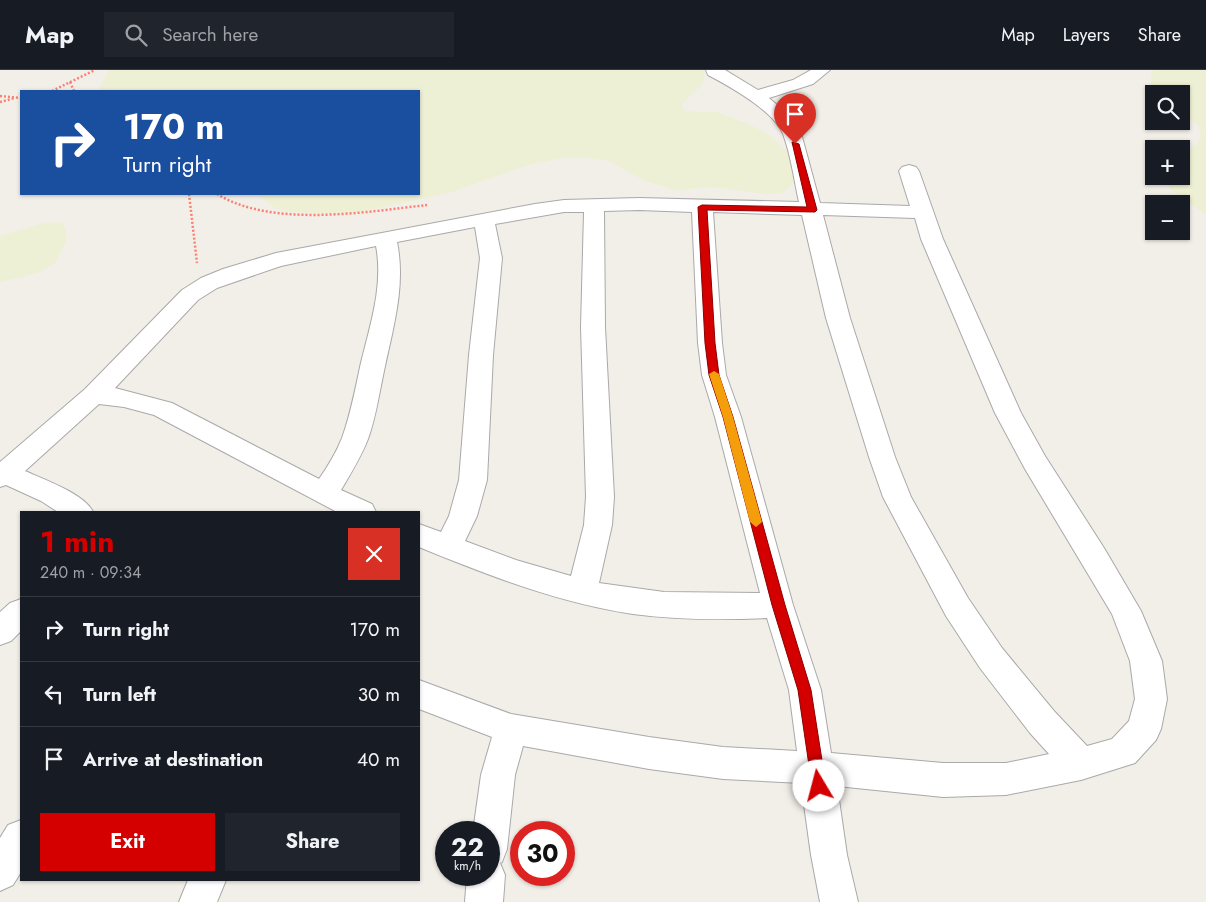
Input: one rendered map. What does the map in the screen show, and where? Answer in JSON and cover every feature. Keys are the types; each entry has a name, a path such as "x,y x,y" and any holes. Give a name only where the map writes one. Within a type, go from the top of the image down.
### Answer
{"street":[{"path":"754,96 810,78 822,70"},
{"path":"714,71 738,84 770,107 784,120 792,133 840,326 882,457 898,498 957,607 991,658 1042,722 1081,764"},
{"path":"420,694 511,729 649,753 723,763 817,768 943,780 1006,779 1081,764 1123,752 1144,730 1151,699 1146,661 1126,612 1094,556 1035,462 1008,413 964,316 922,212 909,171"},
{"path":"78,511 51,494 3,475 94,395 190,295 209,283 230,274 276,260 384,238 564,206 639,204 922,212"},
{"path":"582,590 598,525 600,497 593,327 594,206"},
{"path":"702,207 710,343 714,375 728,417 778,605 805,690 829,855 839,902"},
{"path":"447,547 463,516 472,480 478,439 481,355 491,258 484,219"},
{"path":"324,494 352,446 364,405 388,296 390,264 384,238"},
{"path":"94,395 124,398 163,409 360,511"},
{"path":"420,536 539,580 632,601 700,607 778,605"},
{"path":"0,632 20,613"},
{"path":"492,821 498,775 511,729"},
{"path":"0,872 20,840"},
{"path":"198,902 207,881"},
{"path":"484,902 485,886"}],"path":[{"path":"54,90 95,70"},
{"path":"70,82 74,90"},
{"path":"0,96 19,98"},
{"path":"0,102 19,98"},
{"path":"189,195 190,222 197,248 197,262 190,295"},
{"path":"218,195 224,199 262,210 305,216 346,214 434,204"}],"green space":[{"path":"109,70 705,70 702,85 682,104 684,111 716,112 744,122 768,134 786,150 791,158 795,176 792,185 783,193 766,194 712,187 676,190 645,181 608,161 591,158 561,158 528,165 449,193 364,211 346,214 289,212 274,208 258,195 420,195 420,90 100,90"},
{"path":"1153,70 1206,70 1206,215 1190,204 1190,195 1178,195 1168,185 1190,185 1190,150 1198,143 1201,135 1199,126 1190,119 1190,85 1152,85 1151,72"},
{"path":"62,222 66,231 66,241 55,263 38,273 0,282 0,236 43,223"}],"slow traffic":[{"path":"714,374 728,417 756,522"}],"route":[{"path":"795,144 812,210 702,207 710,343 714,375 728,417 778,605 805,690 819,786"}]}
